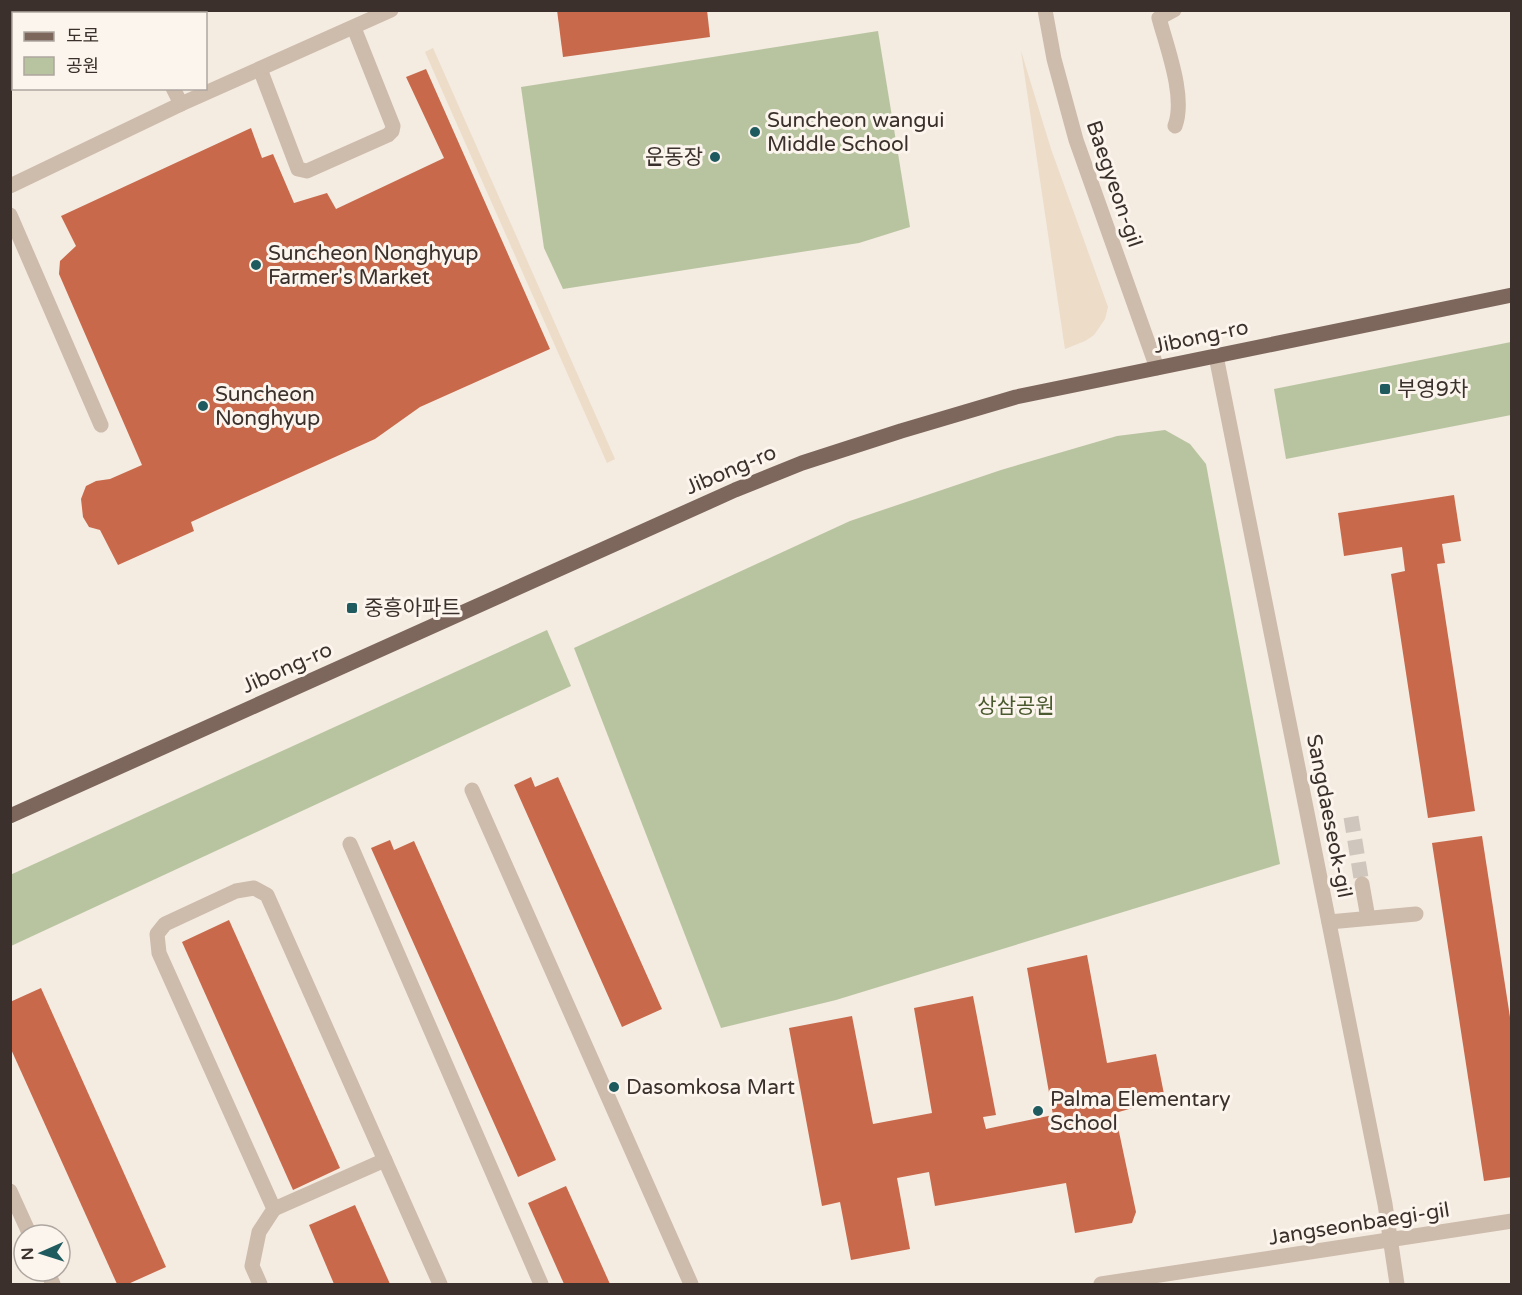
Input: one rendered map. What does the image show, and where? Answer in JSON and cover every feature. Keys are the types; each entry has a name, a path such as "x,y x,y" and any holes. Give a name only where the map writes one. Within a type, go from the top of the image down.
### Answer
{"main road":[{"name":"Jibong-ro","path":"10,816 735,490 802,463 1016,397 1512,295"}],"street":[{"path":"10,186 181,104 391,10"},
{"name":"Baegyeon-gil","path":"1045,10 1054,59 1073,133 1157,368"},
{"path":"1174,10 1159,18 1177,88 1179,116 1175,126"},
{"path":"260,69 298,169 307,171 388,135 392,130 393,126 354,28"},
{"path":"174,90 181,104"},
{"path":"10,215 100,425"},
{"name":"Sangdaeseok-gil","path":"1216,356 1391,1239 1397,1284"},
{"path":"472,790 691,1284"},
{"path":"350,844 541,1284"},
{"path":"1362,884 1368,918"},
{"path":"273,1209 159,953 157,934 165,924 236,891 254,888 267,895 440,1284"},
{"path":"1329,922 1416,914"},
{"path":"260,1284 252,1266 259,1232 273,1209 385,1161"},
{"path":"10,1191 25,1223"},
{"name":"Jangseonbaegi-gil","path":"1101,1284 1213,1269 1512,1221"},
{"path":"1213,1269 1215,1284"}],"green space":[{"name":"운동장","path":"878,31 910,227 859,243 563,289 544,248 521,87"},
{"path":"1511,342 1511,415 1286,459 1274,389"},
{"name":"상삼공원","path":"1165,430 1190,444 1206,464 1280,864 836,1000 721,1028 574,648 850,521 1001,470 1117,436"},
{"path":"547,630 571,686 11,946 10,875"}],"shaded area":[{"path":"433,48 615,459 607,463 425,52"},
{"path":"1021,51 1051,149 1108,307 1105,319 1094,335 1065,349"}],"building":[{"path":"557,10 707,10 710,37 563,57"},
{"path":"426,69 550,349 420,407 375,439 191,522 194,531 118,565 100,530 89,527 83,517 81,499 86,486 96,481 110,479 142,465 59,274 60,261 76,246 61,216 251,128 262,158 273,154 294,203 327,193 336,209 444,158 406,77"},
{"path":"1454,495 1461,541 1442,544 1445,563 1437,564 1475,811 1428,818 1391,574 1405,571 1402,547 1344,556 1338,513"},
{"path":"531,777 535,787 558,777 662,1009 622,1027 514,785"},
{"path":"1482,836 1512,1030 1512,1177 1484,1181 1432,843"},
{"path":"390,840 394,850 414,841 556,1160 518,1177 371,848"},
{"path":"229,920 340,1168 293,1190 182,942"},
{"path":"1087,955 1107,1063 1156,1054 1165,1099 1115,1113 1136,1212 1132,1223 1075,1233 1066,1183 935,1206 929,1172 897,1178 910,1249 851,1260 840,1202 822,1206 789,1028 852,1016 873,1124 932,1113 914,1008 973,996 996,1115 983,1117 986,1129 1053,1115 1027,968"},
{"path":"41,988 166,1267 128,1284 117,1284 10,1047 10,1002"},
{"path":"566,1186 610,1284 564,1284 528,1203"},
{"path":"355,1205 390,1284 334,1284 309,1225"}],"tunnel":[{"path":"1351,817 1362,884"}],"place":[{"name":"Suncheon wangui Middle School","path":"755,132"},
{"name":"운동장","path":"715,157"},
{"name":"Suncheon Nonghyup Farmer's Market","path":"256,265"},
{"name":"부영9차","path":"1385,389"},
{"name":"Suncheon Nonghyup","path":"203,406"},
{"name":"중흥아파트","path":"352,608"},
{"name":"Dasomkosa Mart","path":"614,1087"},
{"name":"Palma Elementary School","path":"1038,1111"}]}
